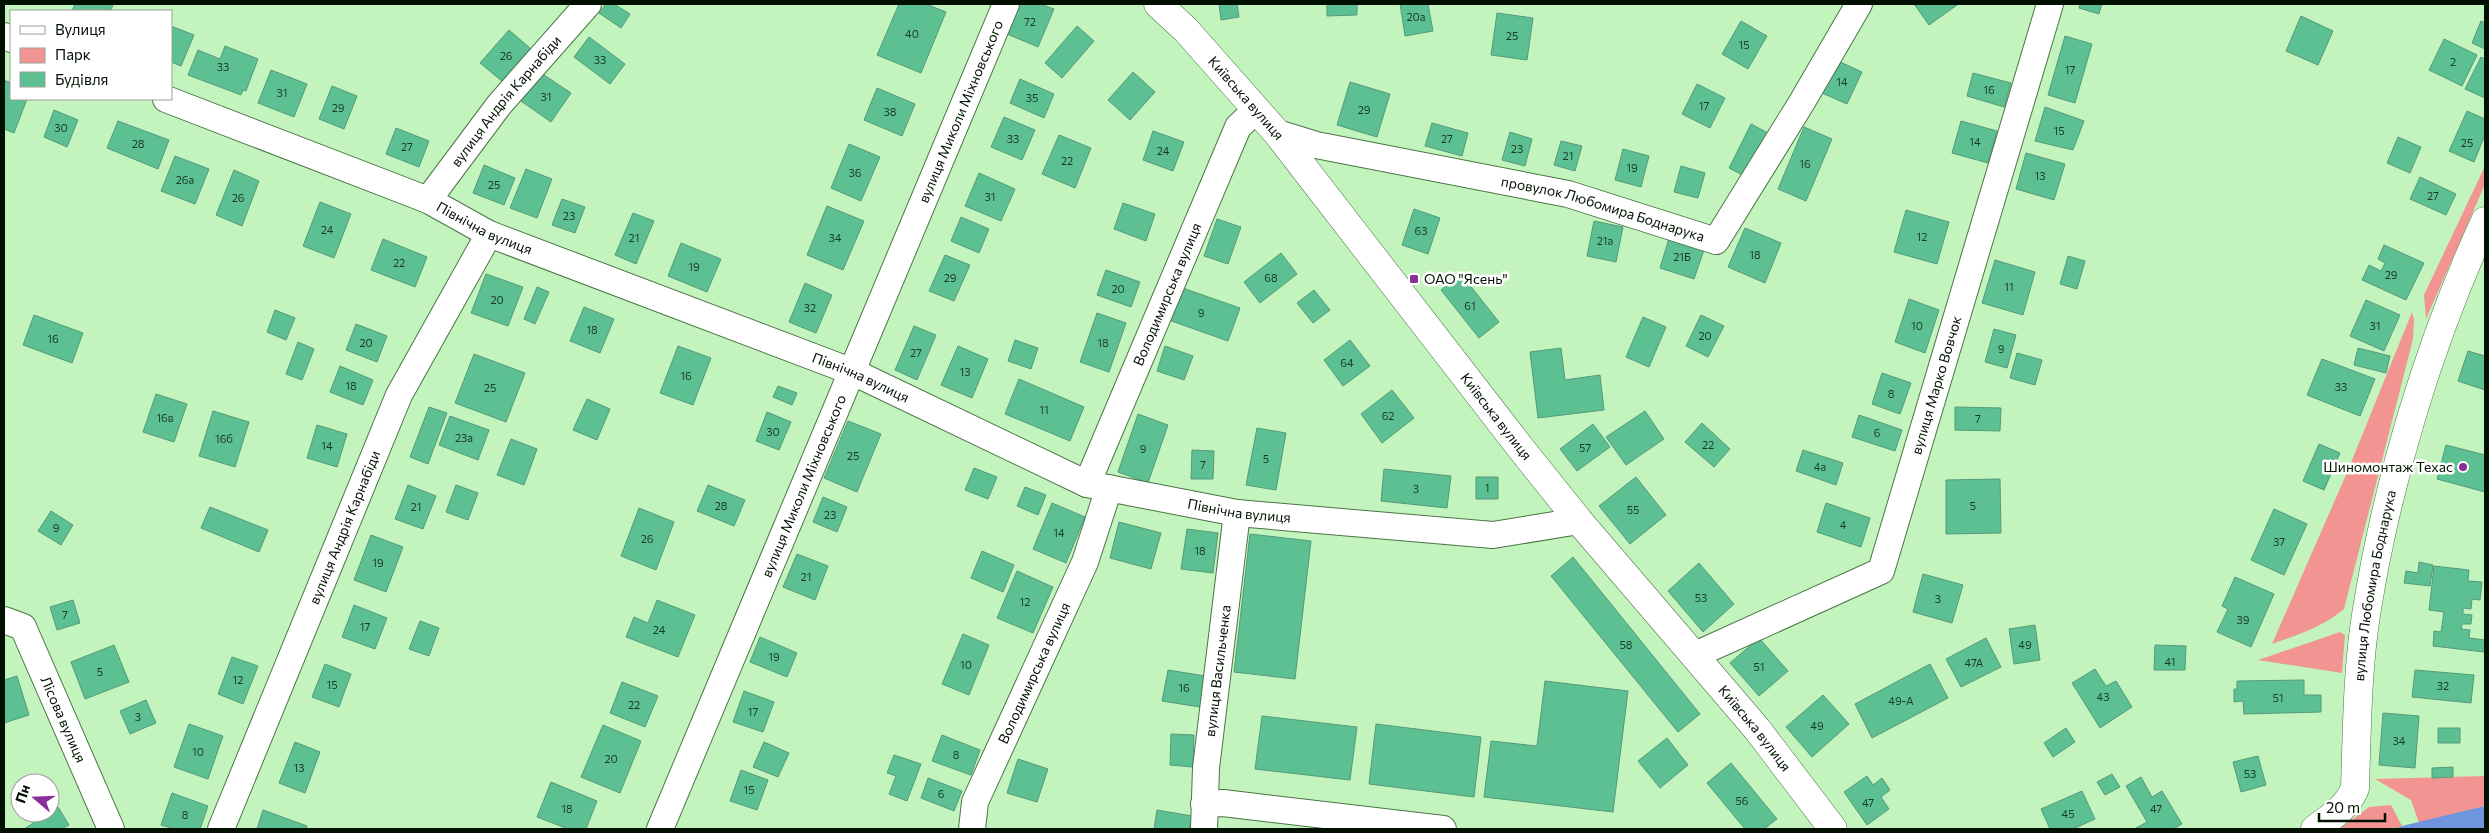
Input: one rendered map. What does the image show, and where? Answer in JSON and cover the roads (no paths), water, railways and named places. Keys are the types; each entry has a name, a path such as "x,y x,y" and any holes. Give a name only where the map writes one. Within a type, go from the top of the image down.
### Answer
{"main road":[{"name":"Київська вулиця","path":"1158,4 1186,30 1277,133 1579,521 1757,728 1833,829"},
{"name":"вулиця Любомира Боднарука","path":"2314,829 2341,809 2350,799 2355,788 2360,677 2366,615 2392,490 2444,321 2466,262 2485,221"}],"street":[{"name":"вулиця Андрія Карнабіди","path":"428,200 499,105 588,4"},
{"name":"вулиця Миколи Міхновського","path":"660,829 1006,4"},
{"name":"провулок Любомира Боднарука","path":"1277,133 1316,145 1568,194 1716,241 1802,102 1859,4"},
{"name":"вулиця Марко Вовчок","path":"1695,655 1881,571 2050,4"},
{"name":"Північна вулиця","path":"169,100 428,200 489,234 853,372 1098,486 1237,513 1493,535 1579,521"},
{"name":"Володимирська вулиця","path":"972,829 975,802 1085,562 1098,486 1238,127 1256,110"},
{"name":"вулиця Андрія Карнабіди","path":"221,829 399,395 489,234"},
{"name":"вулиця Васильченка","path":"1204,817 1206,768 1237,513"},
{"name":"Лісова вулиця","path":"4,620 23,627 111,829"},
{"path":"1204,817 1223,803 1443,829"}],"water":[{"path":"2485,806 2485,829 2394,829 2402,826"}],"place":[{"name":"ОАО \"Ясень\"","path":"1414,279"},
{"name":"Шиномонтаж Техас","path":"2463,467"}]}
